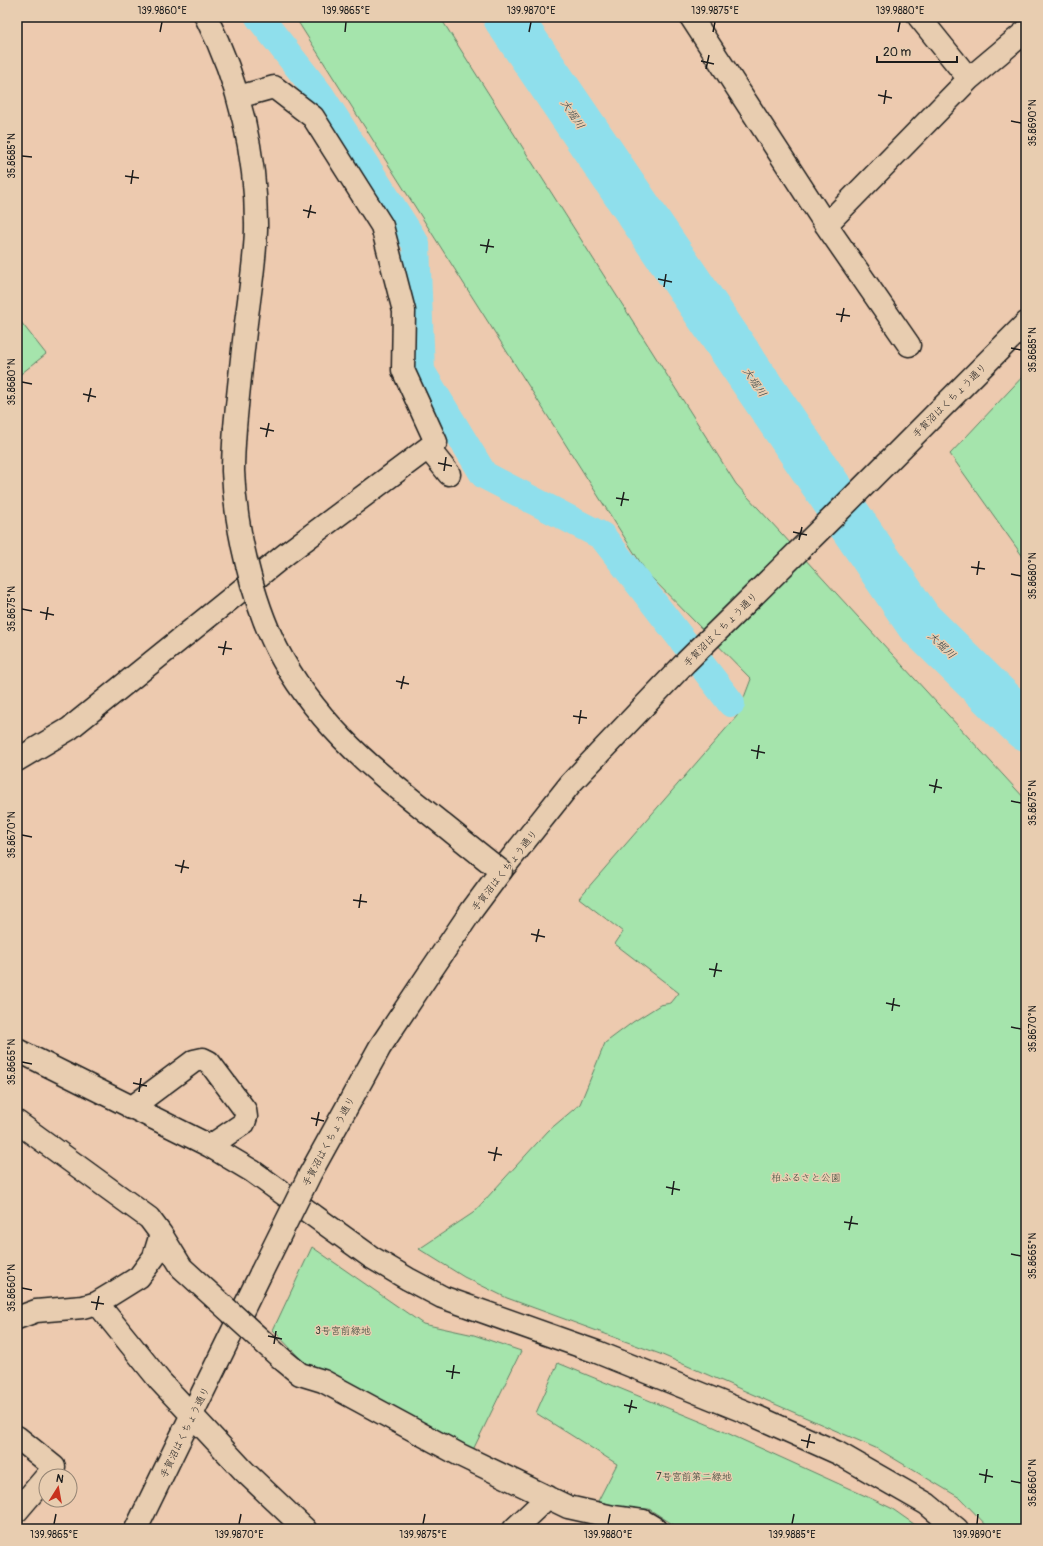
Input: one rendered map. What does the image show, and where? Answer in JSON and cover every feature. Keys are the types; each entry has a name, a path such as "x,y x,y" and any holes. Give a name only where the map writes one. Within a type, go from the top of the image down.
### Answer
{"street":[{"path":"206,17 217,39 238,97 247,131 254,174 256,230 239,375 233,470 235,500 249,572 261,610 277,649 295,679 343,740 373,768 502,871"},
{"path":"691,17 826,225 909,345"},
{"path":"919,17 969,79"},
{"path":"826,225 969,79 1026,31"},
{"path":"17,760 69,729 286,554 436,442 403,370 404,311 382,226 313,117 274,87 238,97"},
{"name":"手賀沼はくちょう通り","path":"136,1529 310,1174 380,1047 472,910 571,783 686,662 1026,323"},
{"path":"428,448 449,474"},
{"path":"17,1050 210,1146 252,1171 371,1256 408,1279 442,1296 597,1352 753,1415 838,1453 927,1504 958,1529"},
{"path":"131,1108 194,1061 203,1059 209,1062 245,1110 246,1117 244,1123 210,1146"},
{"path":"17,1122 149,1218 161,1234 182,1268 300,1374 323,1381 460,1455 568,1507 613,1517 643,1521 656,1529"},
{"path":"17,1318 36,1311 83,1307 97,1303 139,1277 154,1257 161,1234"},
{"path":"97,1303 160,1381 244,1471 305,1529"},
{"path":"17,1437 54,1467 53,1468"},
{"path":"17,1512 38,1488"},
{"path":"514,1529 548,1497"}],"green space":[{"name":"柏ふるさと公園","path":"295,17 440,17 736,484 1026,800 1026,1529 990,1529 960,1498 878,1449 660,1354 507,1298 464,1277 419,1249 473,1213 548,1131 580,1104 605,1043 633,1022 660,1005 671,1003 679,993 615,944 623,932 579,898 737,716 751,679 647,573"},
{"path":"17,317 46,354 17,377"},
{"path":"1026,373 1026,561 950,454"},
{"name":"3号宮前緑地","path":"312,1247 423,1324 474,1335 521,1351 471,1454 312,1371 273,1330"},
{"name":"7号宮前第二緑地","path":"558,1363 714,1427 870,1498 891,1508 921,1529 680,1529 649,1509 612,1507 597,1503 617,1464 536,1413"}],"waterway":[{"path":"259,17 321,96 416,244 421,371 484,475 602,536 731,703"},
{"name":"大堀川","path":"507,17 919,622 1026,727"}]}
